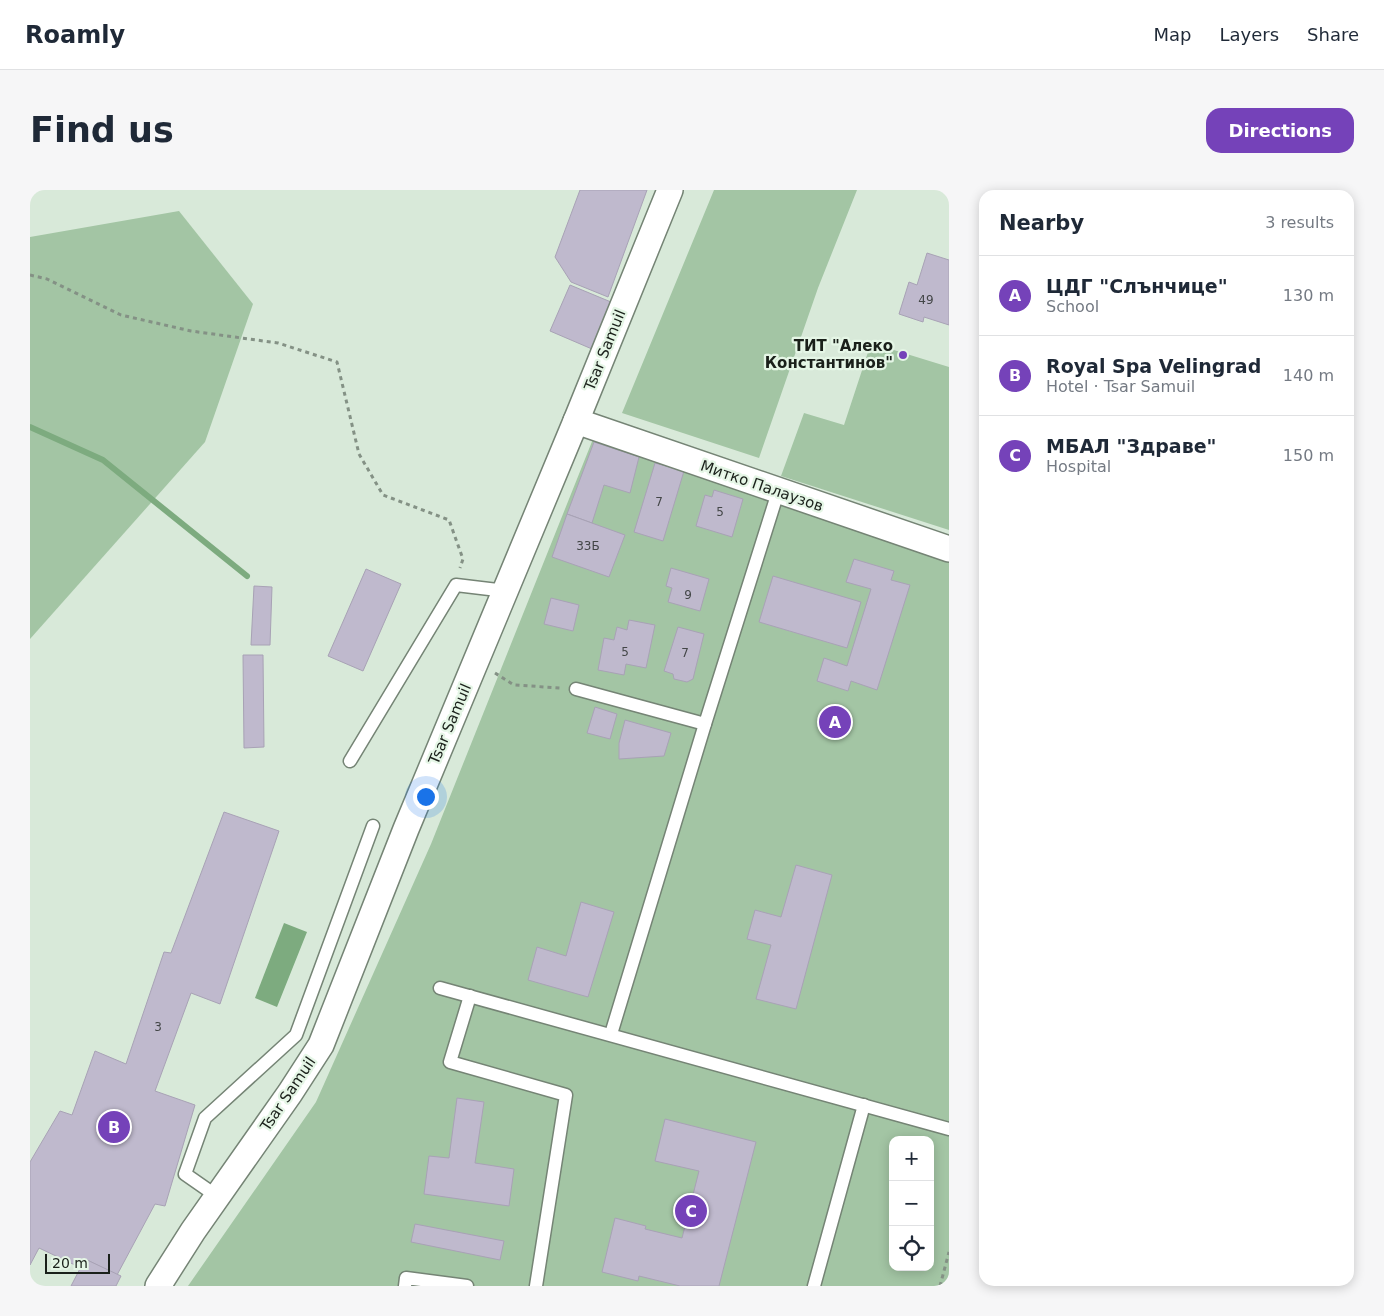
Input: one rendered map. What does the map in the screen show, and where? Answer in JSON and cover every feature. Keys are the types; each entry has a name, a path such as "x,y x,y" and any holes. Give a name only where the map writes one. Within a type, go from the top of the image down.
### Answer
{"street":[{"name":"Tsar Samuil","path":"158,1286 321,1045 321,1008 406,829 670,190"},
{"name":"Митко Палаузов","path":"576,421 949,550"}],"lane":[{"path":"611,1034 704,724 778,492"},
{"path":"350,761 456,586 506,590"},
{"path":"576,689 704,724"},
{"path":"218,1197 185,1174 205,1118 296,1035 321,1008 373,826"},
{"path":"440,988 949,1129"},
{"path":"470,996 450,1062 566,1095 536,1286"},
{"path":"814,1286 864,1105"},
{"path":"405,1286 406,1278 467,1286"}],"path":[{"path":"30,275 47,279 121,315 191,331 278,343 337,362 359,454 383,495 448,520 463,560 456,586"},
{"path":"476,662 514,685 576,689"},
{"path":"940,1286 949,1252"}],"shaded area":[{"path":"714,190 857,190 818,288 759,458 622,413"},
{"path":"179,211 253,304 205,442 30,639 30,237"},
{"path":"871,343 949,367 949,530 781,476 804,413 844,425"},
{"path":"593,439 949,551 949,1286 188,1286 316,1102 431,844"},
{"path":"284,923 307,932 277,1007 255,998"}],"building":[{"path":"580,190 647,190 608,297 571,282 555,257"},
{"path":"927,253 949,260 949,325 924,317 923,322 899,314 909,282 917,285"},
{"path":"570,285 611,302 592,349 550,331"},
{"path":"594,442 639,457 630,493 604,485 592,523 567,514"},
{"path":"655,463 684,471 663,541 634,532"},
{"path":"714,490 743,499 732,537 696,526 705,495 712,497"},
{"path":"567,514 625,535 609,577 552,557"},
{"path":"854,559 894,571 891,580 910,585 877,690 851,681 848,691 817,681 824,658 847,666 871,589 846,582"},
{"path":"671,568 709,579 700,611 668,602 672,588 666,586"},
{"path":"366,569 401,584 363,671 328,656"},
{"path":"773,576 861,602 847,648 759,622"},
{"path":"254,586 272,587 270,645 251,645"},
{"path":"551,598 579,605 573,631 544,624"},
{"path":"629,620 655,625 646,668 626,664 624,675 598,670 604,638 614,640 617,627 627,630"},
{"path":"678,627 704,634 693,679 687,682 674,679 673,674 664,671"},
{"path":"243,655 263,655 264,747 244,748"},
{"path":"595,707 617,714 610,739 587,733"},
{"path":"625,720 671,733 664,756 619,759 619,743"},
{"path":"224,812 279,831 220,1004 191,993 155,1091 195,1105 165,1206 155,1204 117,1275 85,1259 75,1265 39,1248 30,1265 30,1162 60,1111 72,1115 95,1051 126,1064 164,952 171,953"},
{"path":"796,865 832,875 796,1009 756,999 771,945 747,939 755,910 781,917"},
{"path":"581,902 614,912 588,997 528,980 537,947 566,956"},
{"path":"457,1098 484,1102 475,1163 514,1169 509,1206 424,1194 429,1156 449,1158"},
{"path":"665,1119 756,1142 719,1286 680,1286 639,1276 638,1281 602,1272 615,1218 646,1226 645,1229 682,1238 699,1171 655,1161"},
{"path":"415,1224 504,1241 500,1260 411,1242"},
{"path":"85,1259 121,1276 116,1286 71,1286"}],"waterway":[{"path":"30,427 103,460 247,576"}],"place":[{"name":"ТИТ \"Алеко Константинов\"","path":"903,355"},
{"name":"ЦДГ \"Слънчице\"","path":"835,722"},
{"name":"Royal Spa Velingrad","path":"114,1127"},
{"name":"МБАЛ \"Здраве\"","path":"691,1211"}]}
